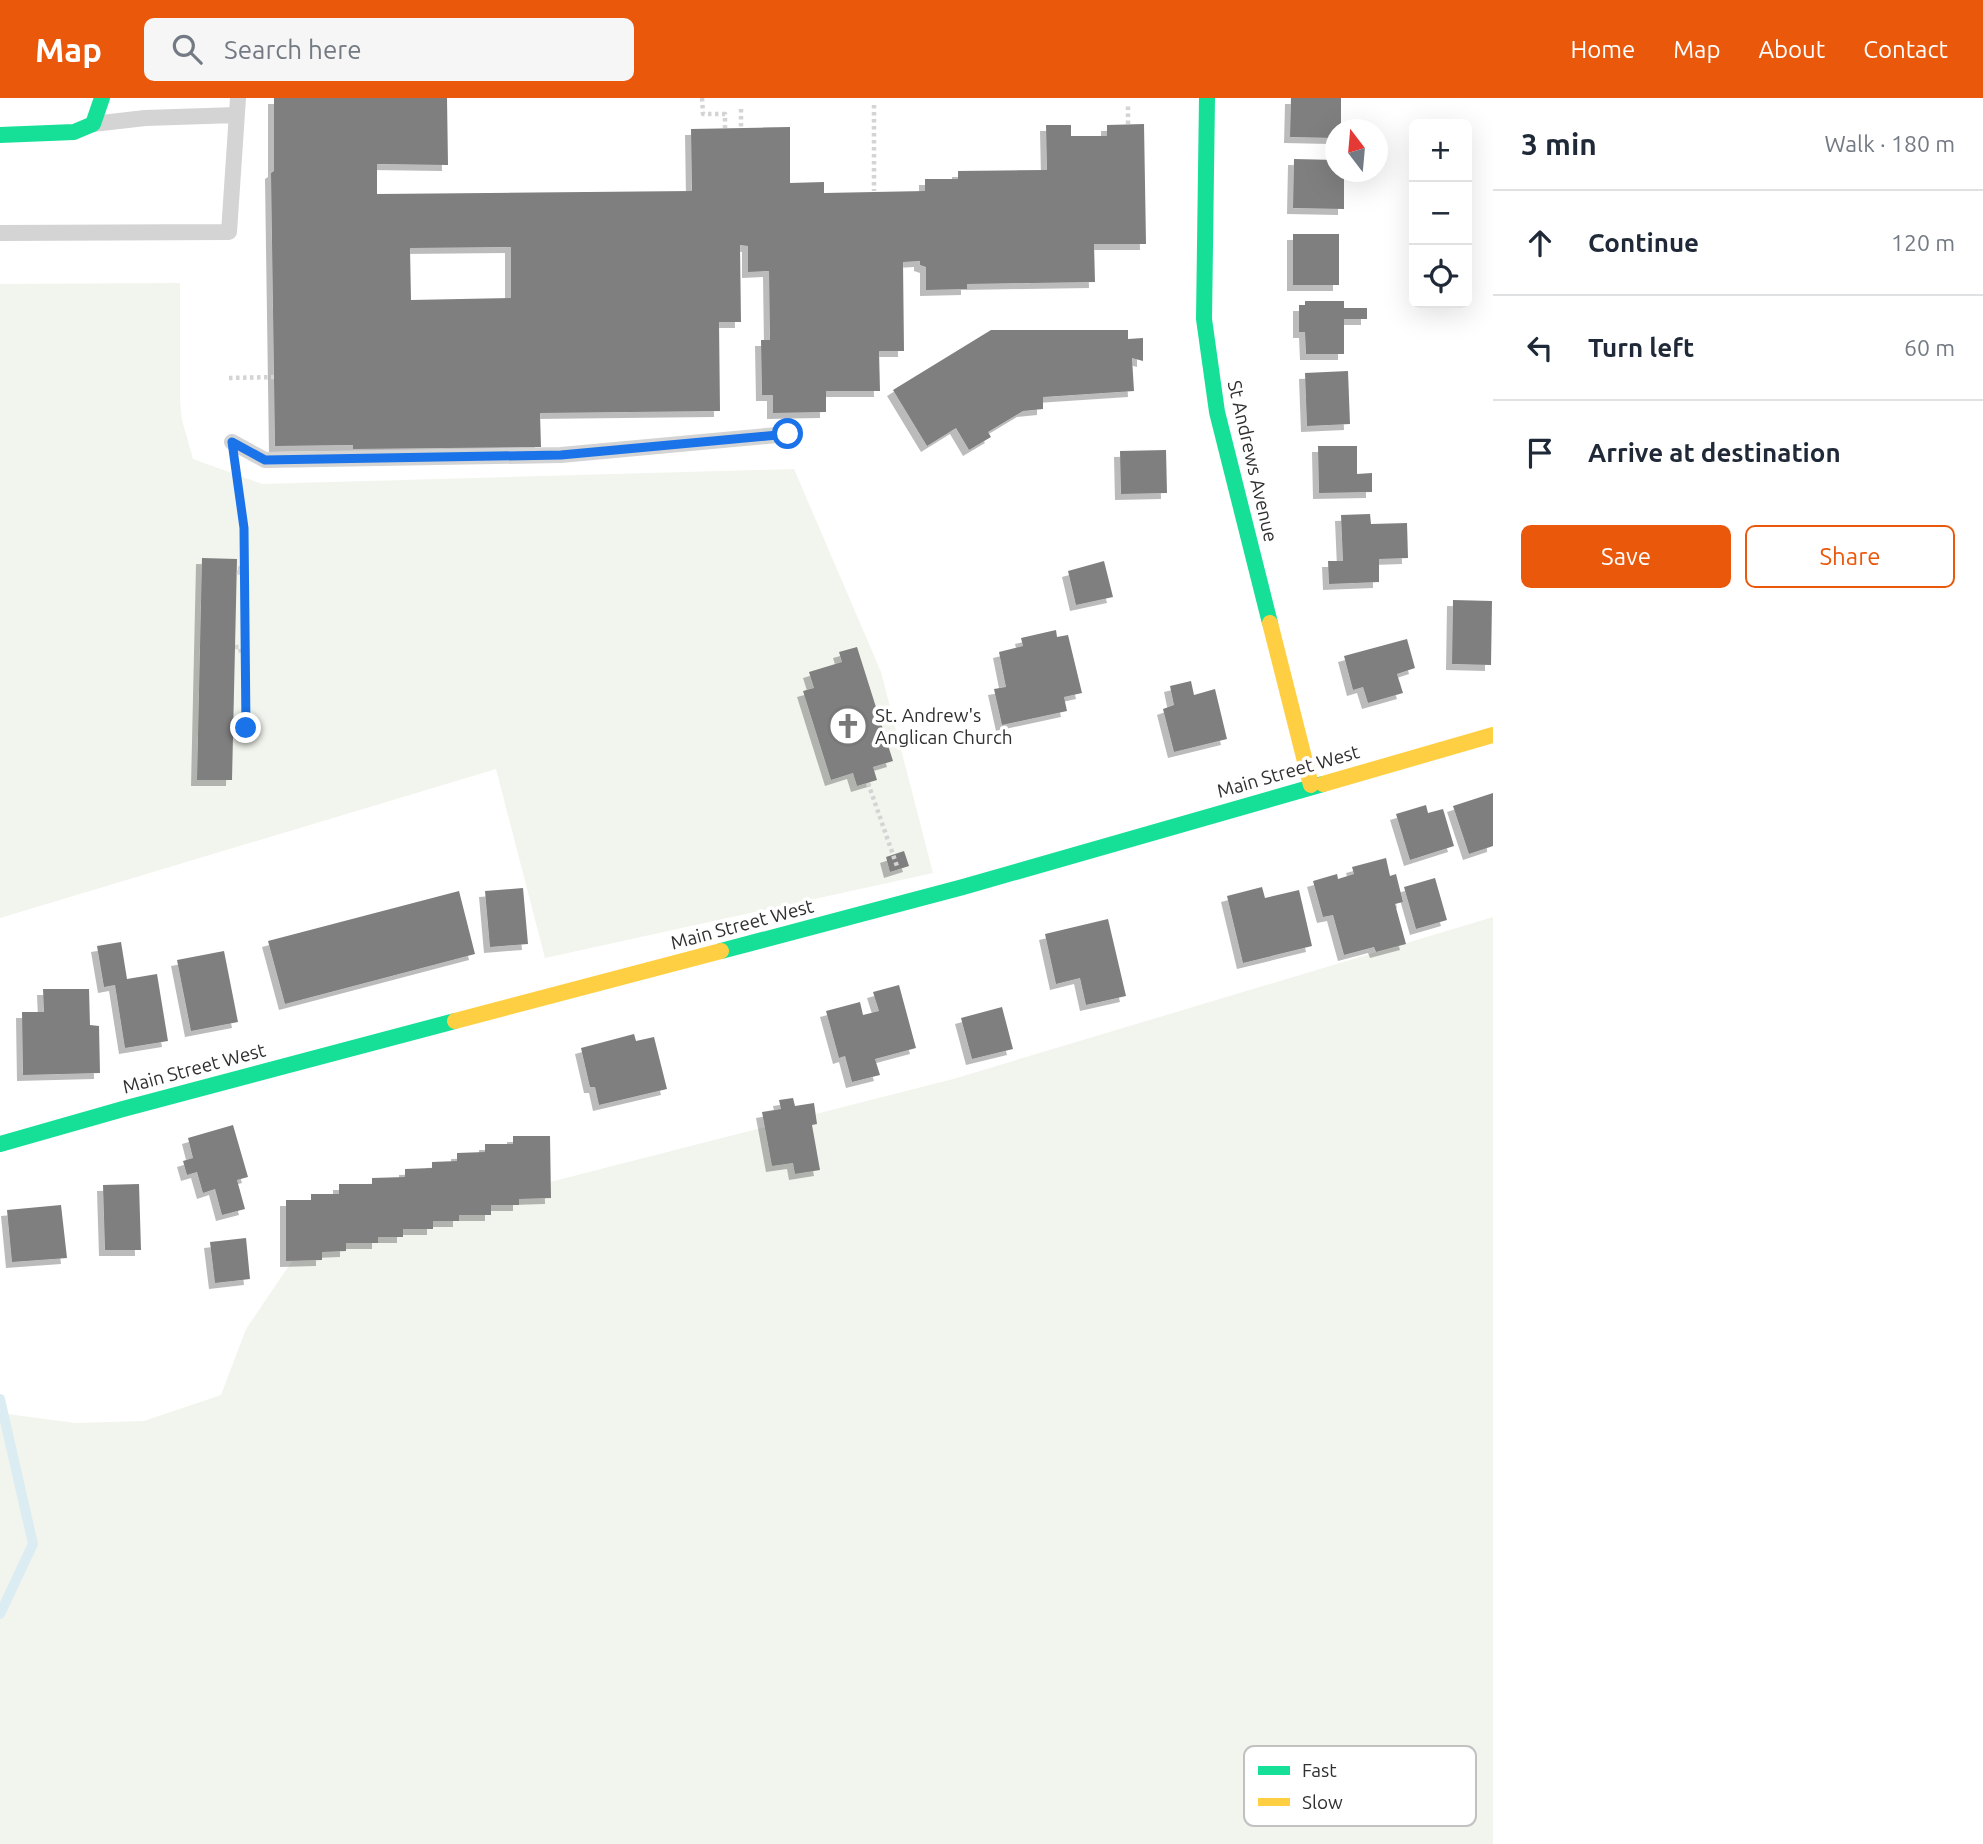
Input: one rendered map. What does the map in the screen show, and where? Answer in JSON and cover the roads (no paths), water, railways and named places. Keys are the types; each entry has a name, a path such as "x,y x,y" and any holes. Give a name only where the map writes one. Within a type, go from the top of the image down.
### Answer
{"main road":[{"path":"0,135 74,132 93,124 102,98"},
{"name":"St Andrews Avenue","path":"1206,98 1204,319 1217,412 1311,785"},
{"name":"Main Street West","path":"0,1143 963,887 1311,785 1493,735"}],"lane":[{"path":"0,233 229,232 238,98"},
{"path":"93,124 145,118 237,115"},
{"path":"232,442 265,460 561,455 788,434"}],"waterway":[{"path":"0,1399 33,1544 0,1614"}],"place":[{"name":"St. Andrew's Anglican Church","path":"848,726"}]}
